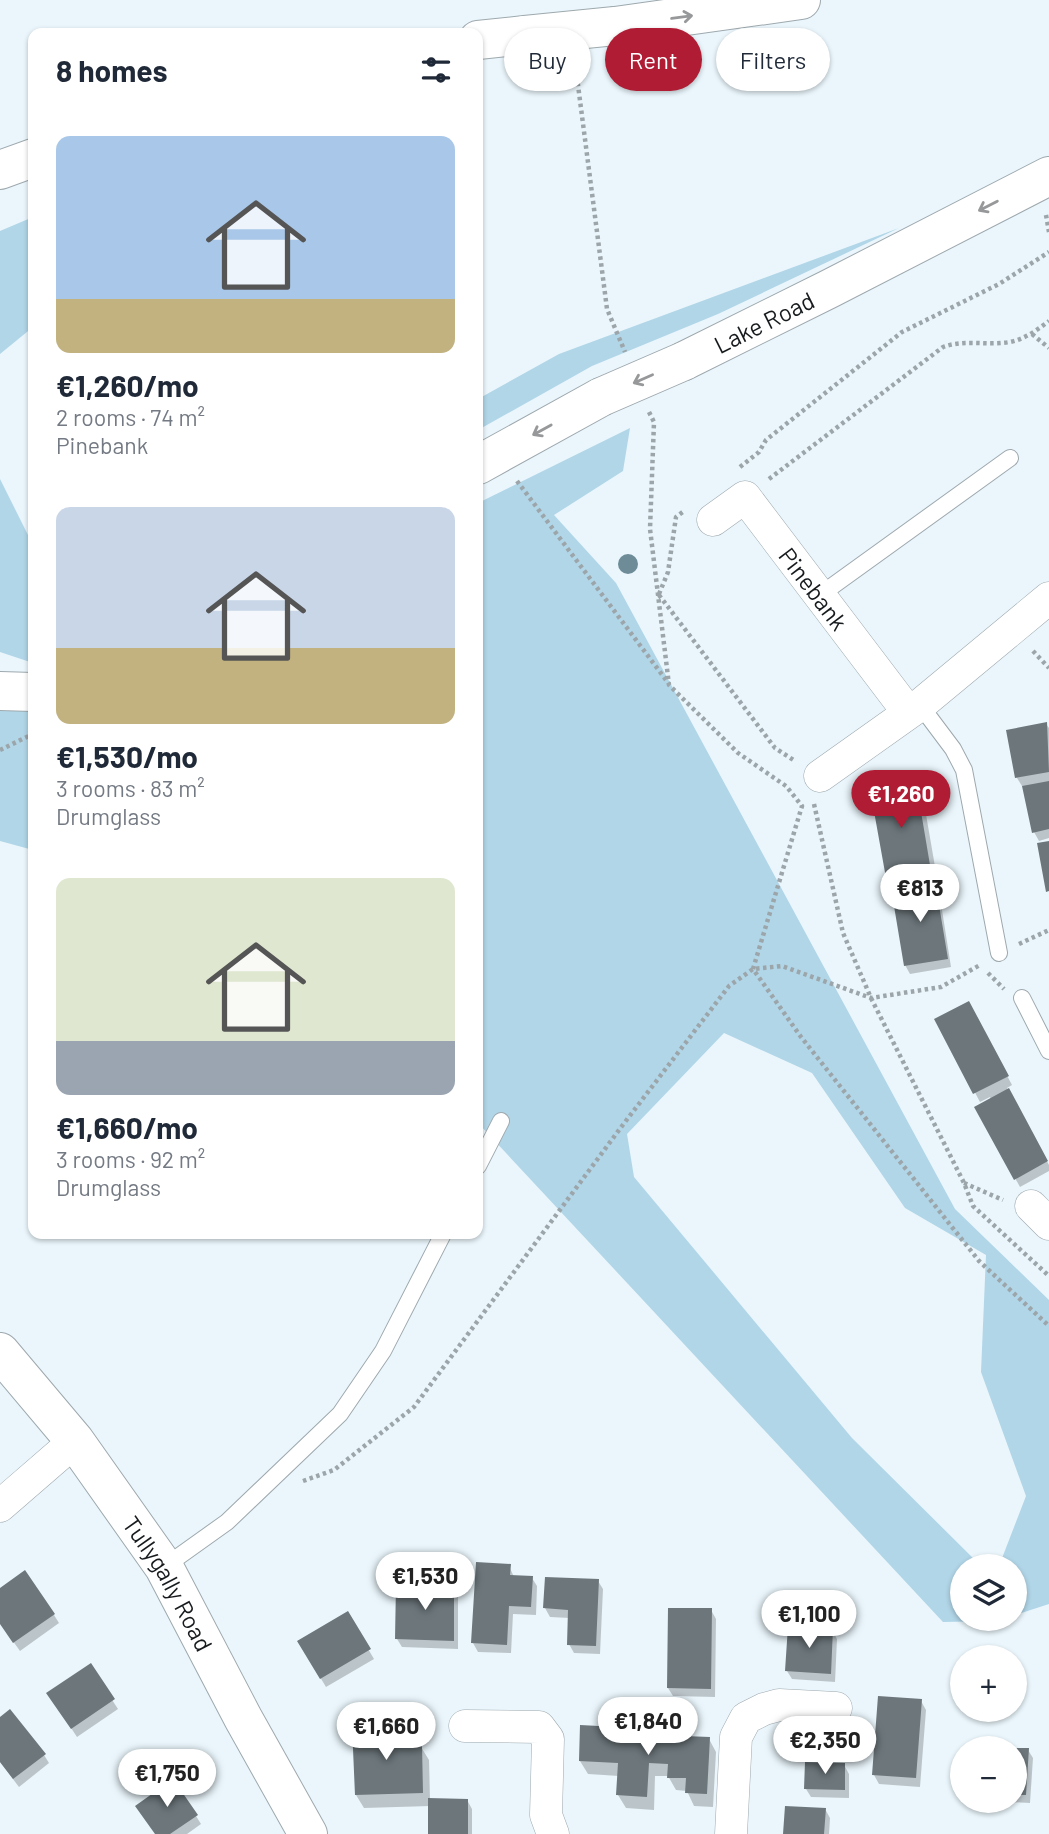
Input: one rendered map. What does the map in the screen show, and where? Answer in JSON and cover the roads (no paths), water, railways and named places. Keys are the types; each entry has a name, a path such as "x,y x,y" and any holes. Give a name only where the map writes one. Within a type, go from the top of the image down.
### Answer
{"main road":[{"path":"483,39 615,26 801,0"},
{"path":"0,170 28,160"},
{"name":"Lake Road","path":"488,459 601,397 830,289 1049,176"},
{"path":"0,691 28,692"},
{"name":"Tullygally Road","path":"0,1352 75,1441 164,1567 243,1718 308,1834"}],"street":[{"name":"Pinebank","path":"700,514 738,486 820,594 914,708"},
{"path":"817,789 1049,598"},
{"path":"0,1506 75,1441"},
{"path":"732,1834 736,1737 746,1718 779,1705 836,1708"},
{"path":"465,1726 539,1727 548,1739 545,1815 553,1834"}],"lane":[{"path":"820,594 1010,458"},
{"path":"914,708 953,749 964,770 999,953"},
{"path":"1022,998 1049,1051"},
{"path":"483,1156 500,1121"},
{"path":"164,1567 227,1522 340,1414 383,1351 440,1239"}]}
